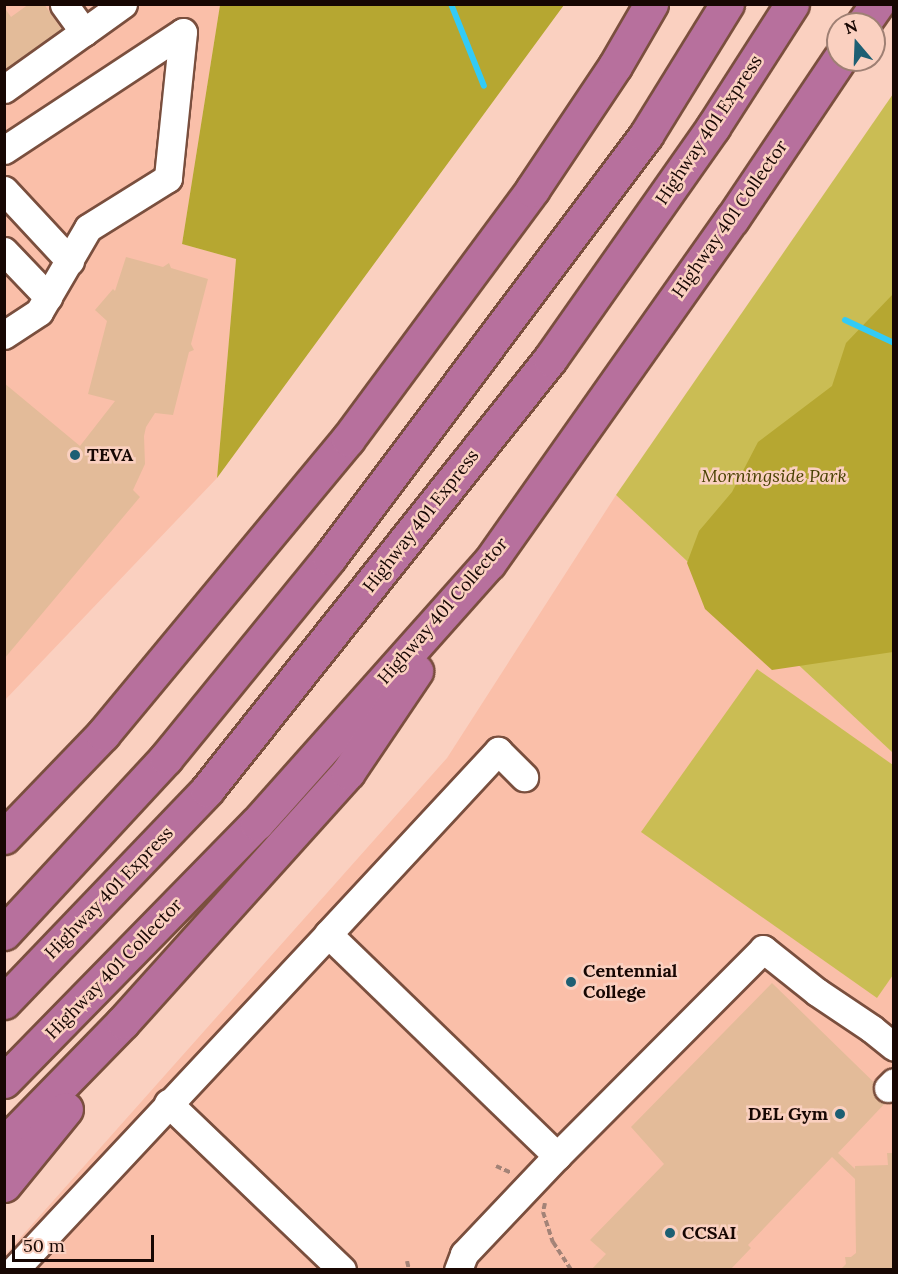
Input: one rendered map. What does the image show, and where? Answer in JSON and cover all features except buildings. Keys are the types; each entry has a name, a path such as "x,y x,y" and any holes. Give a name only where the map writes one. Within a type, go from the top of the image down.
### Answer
{"highway":[{"path":"4,837 103,734 348,439 532,190 615,66 651,4"},
{"path":"4,933 166,758 329,558 646,135 727,4"},
{"name":"Highway 401 Express","path":"4,1002 207,790 550,359 713,127 792,4"},
{"name":"Highway 401 Collector","path":"4,1081 256,824 489,563 732,219 831,72"},
{"path":"4,1144 123,1022 348,772 489,563"},
{"path":"4,1185 85,1085 123,1022"}],"lane":[{"path":"64,4 84,32"},
{"path":"4,89 123,4"},
{"path":"4,150 183,32 168,178 88,228 39,312 4,335"},
{"path":"4,190 70,261"},
{"path":"8,259 48,297"},
{"path":"14,1269 498,751 524,777"},
{"path":"328,934 557,1156"},
{"path":"458,1269 464,1254 557,1156 763,949 817,992 872,1029 894,1047"},
{"path":"168,1103 342,1269"}],"path":[{"path":"532,1183 547,1196 543,1212 553,1242 572,1269"},
{"path":"407,1261 409,1269"}],"shaded area":[{"path":"5,5 220,5 182,244 236,259 217,478 5,700"},
{"name":"Centennial College","path":"616,495 893,753 893,1269 5,1270 5,1255 447,758"}],"green space":[{"path":"220,5 564,5 217,478 236,259 182,244"},
{"name":"Morningside Park","path":"893,94 893,753 616,495"},
{"path":"893,294 893,652 772,670 705,609 687,563 699,531 732,492 758,442 832,386 846,343"},
{"path":"757,669 893,765 893,975 877,998 641,832"}],"waterway":[{"path":"451,4 484,86"},
{"path":"845,320 894,343"}],"place":[{"name":"TEVA","path":"75,455"},
{"name":"Centennial College","path":"571,982"},
{"name":"DEL Gym","path":"840,1114"},
{"name":"CCSAI","path":"670,1233"}]}
